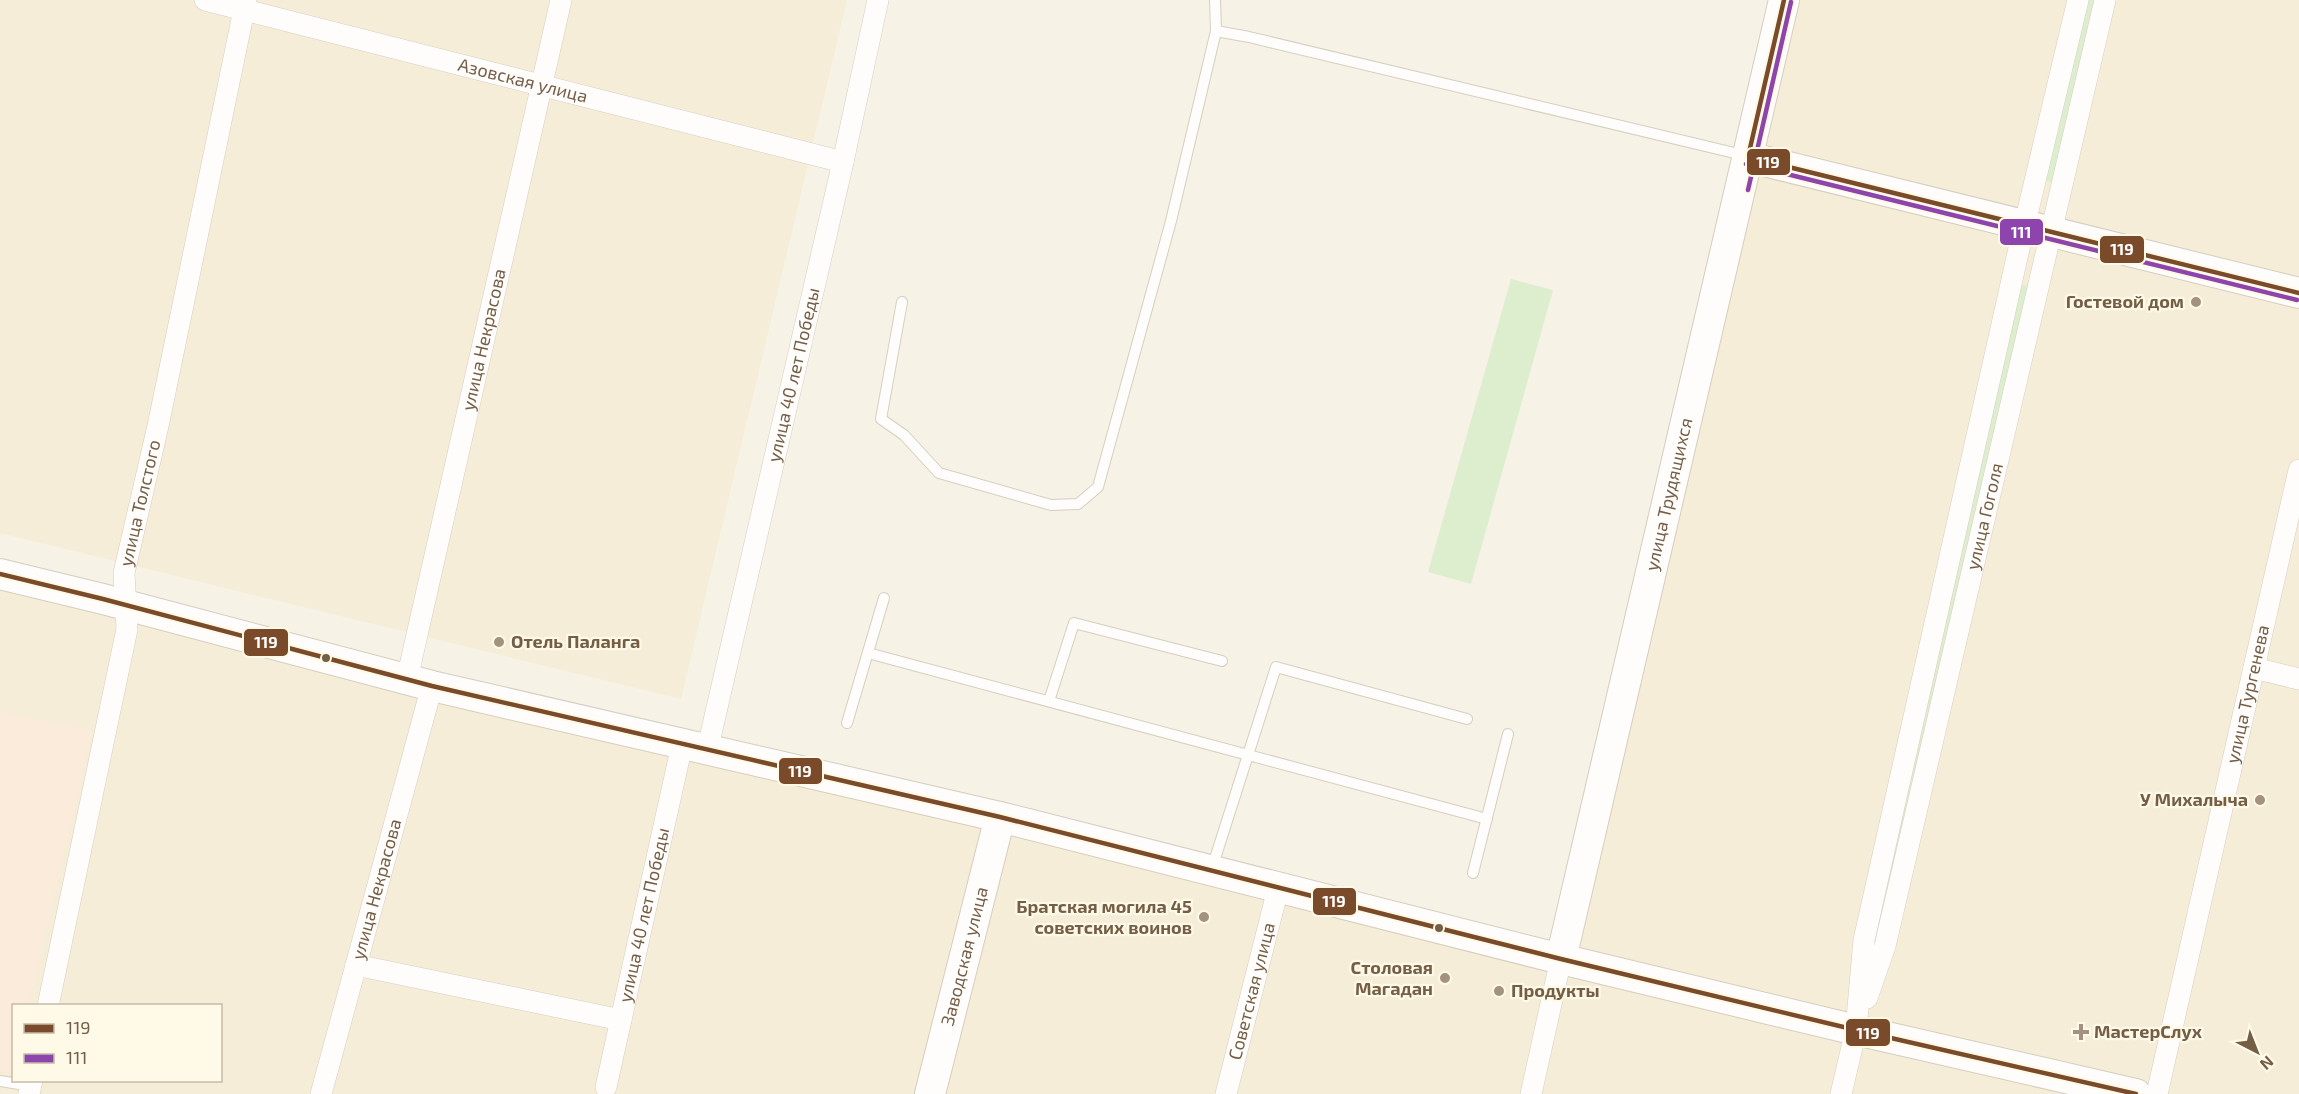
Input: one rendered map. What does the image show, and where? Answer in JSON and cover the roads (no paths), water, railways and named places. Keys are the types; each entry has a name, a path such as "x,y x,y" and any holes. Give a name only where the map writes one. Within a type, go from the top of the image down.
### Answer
{"street":[{"name":"Азовская улица","path":"205,0 245,5 542,85 843,162"},
{"name":"улица Некрасова","path":"321,1094 356,965 419,682 561,0"},
{"name":"улица 40 лет Победы","path":"606,1087 621,1020 694,748 843,162 878,0"},
{"name":"улица Трудящихся","path":"1531,1094 1784,0"},
{"name":"улица Гоголя","path":"1841,1094 1856,1030 1885,946 2038,229 2078,0"},
{"name":"улица Гоголя","path":"1856,1030 1864,940 2038,229 2105,0"},
{"name":"улица Толстого","path":"48,1004 127,629 124,573 158,426 245,5"},
{"path":"1748,157 2299,293"},
{"name":"улица Тургенева","path":"2157,1094 2299,470"},
{"path":"0,574 419,682 694,748 1000,817 1561,959 2136,1094"},
{"path":"2254,668 2299,679"},
{"name":"Заводская улица","path":"930,1094 1000,817"},
{"name":"Советская улица","path":"1226,1094 1278,889"},
{"path":"356,965 621,1020"}],"lane":[{"path":"902,302 881,419 904,435 939,473 1051,506 1078,504 1098,487 1171,221 1216,31 1215,0"},
{"path":"1216,31 1748,157"},
{"path":"847,723 884,598"},
{"path":"1049,701 1074,623 1222,661"},
{"path":"868,653 1486,819"},
{"path":"1211,872 1276,667 1467,719"},
{"path":"1473,873 1508,734"},
{"path":"0,1081 31,1087"}],"place":[{"name":"Гостевой дом","path":"2196,302"},
{"name":"Отель Паланга","path":"499,642"},
{"name":"У Михалыча","path":"2260,800"},
{"name":"Братская могила 45 советских воинов","path":"1204,917"},
{"name":"Столовая Магадан","path":"1445,978"},
{"name":"Продукты","path":"1499,991"},
{"name":"МастерСлух","path":"2081,1032"}]}
